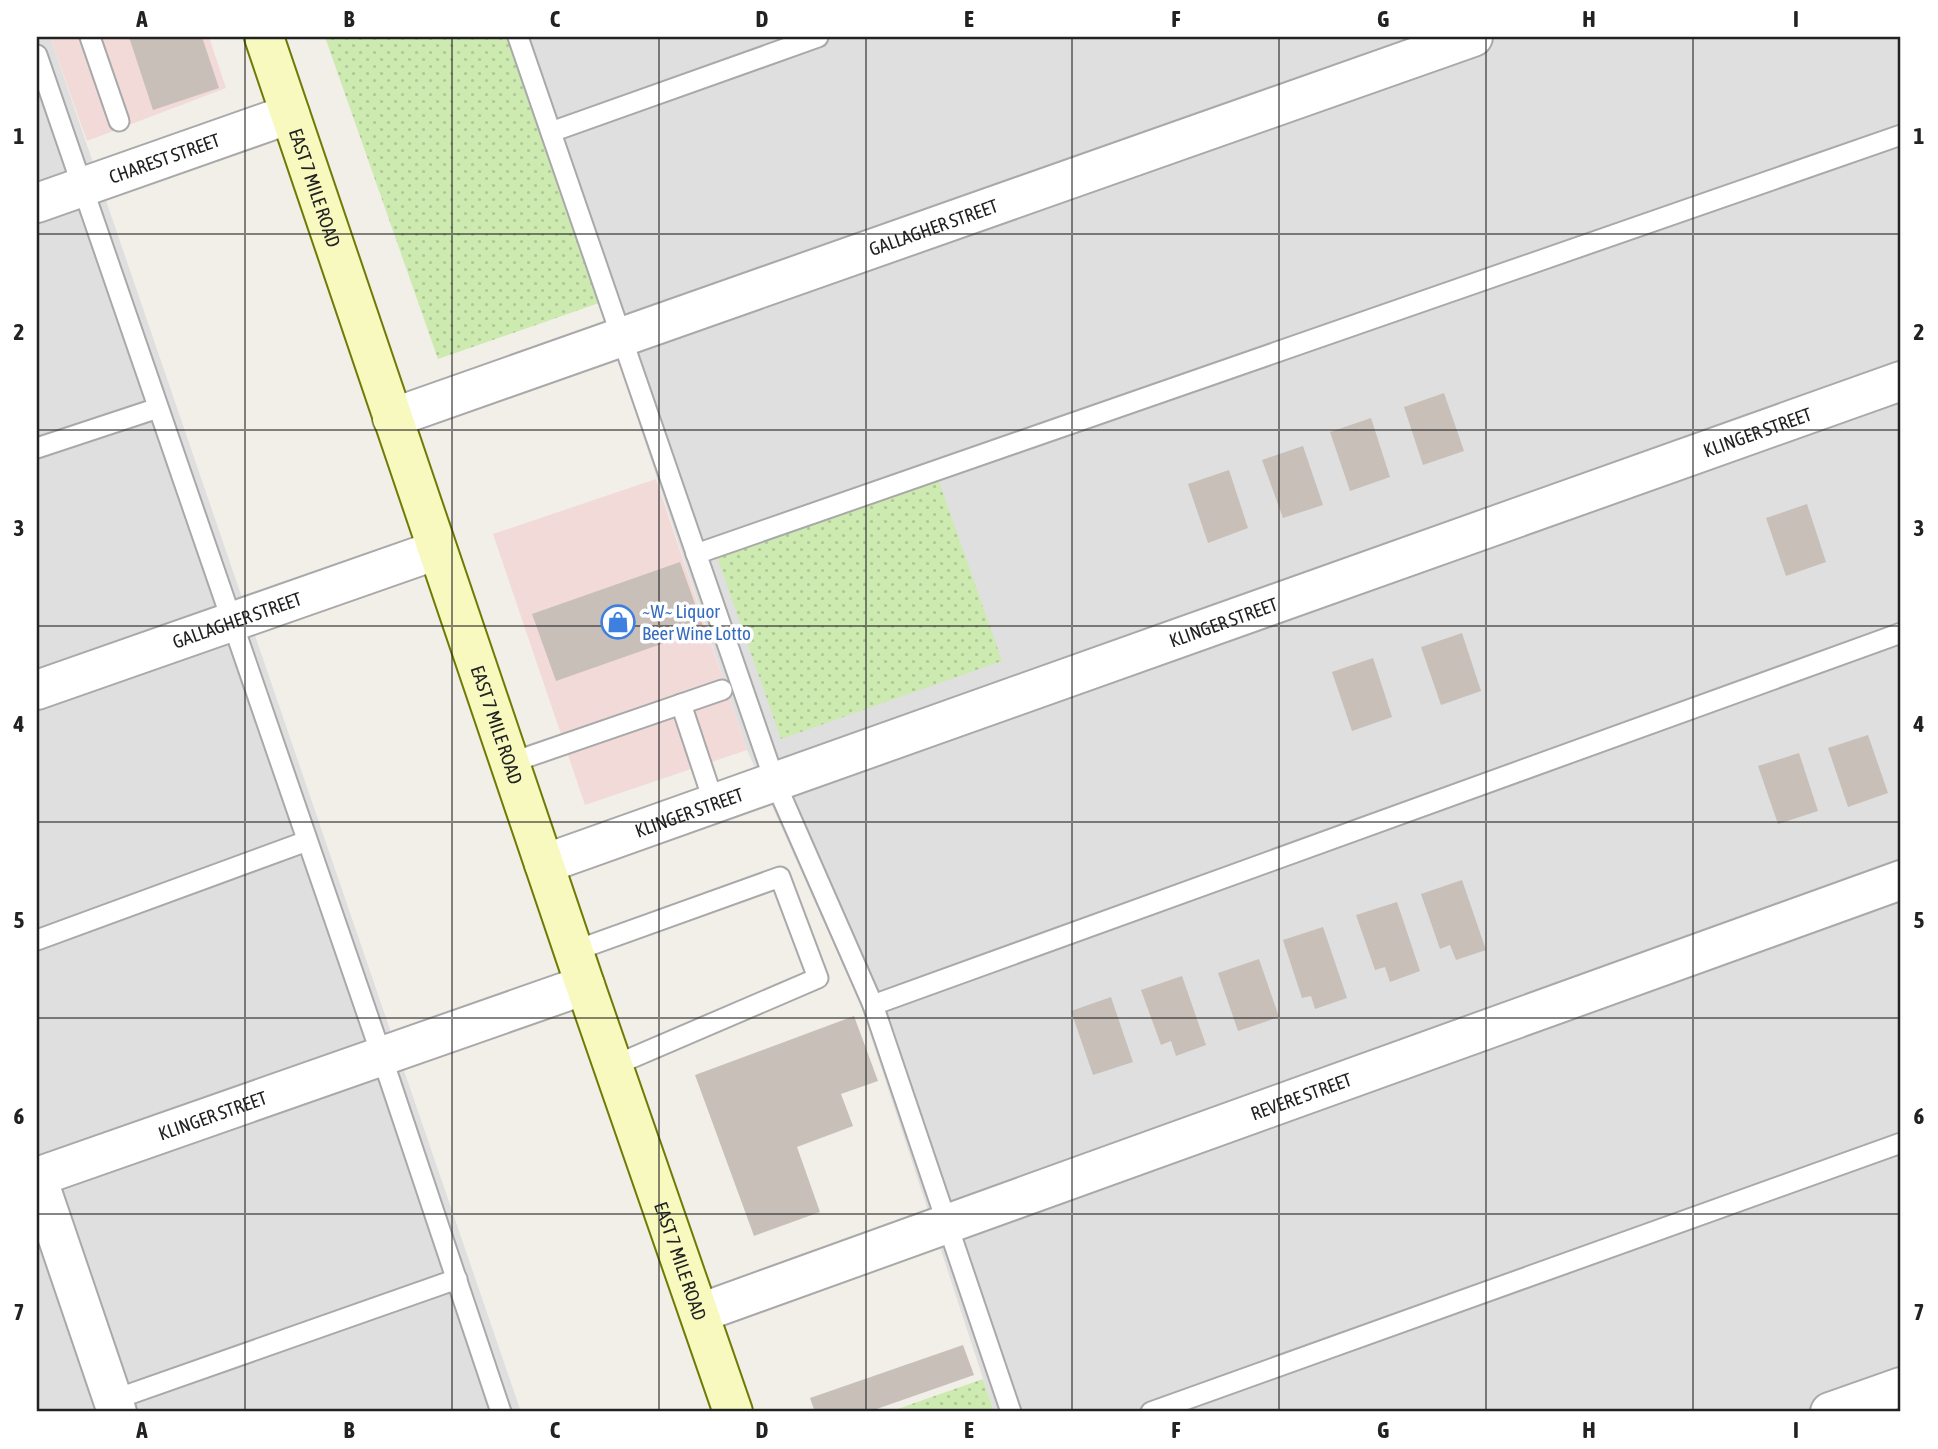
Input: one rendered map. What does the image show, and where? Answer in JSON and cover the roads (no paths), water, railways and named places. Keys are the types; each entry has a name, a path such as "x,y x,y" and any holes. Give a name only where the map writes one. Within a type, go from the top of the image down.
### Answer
{"street":[{"name":"EAST 7 MILE ROAD","path":"264,37 733,1412"},
{"name":"GALLAGHER STREET","path":"393,418 1473,37"},
{"name":"CHAREST STREET","path":"37,203 290,114"},
{"name":"KLINGER STREET","path":"544,864 1901,381"},
{"name":"GALLAGHER STREET","path":"37,690 438,550"},
{"name":"REVERE STREET","path":"700,1313 1901,880"},
{"name":"KLINGER STREET","path":"37,1177 382,1057 580,968"},
{"path":"37,1177 115,1406"},
{"path":"1830,1412 1901,1387"}],"lane":[{"path":"90,37 119,121"},
{"path":"519,37 775,782 873,1005 1011,1412"},
{"path":"551,132 818,37"},
{"path":"37,55 382,1057 501,1412"},
{"path":"696,554 1901,135"},
{"path":"37,449 158,408"},
{"path":"873,1005 1901,633"},
{"path":"510,764 722,690"},
{"path":"681,704 714,803"},
{"path":"37,940 307,841"},
{"path":"580,968 780,877 818,978 613,1066"},
{"path":"1151,1412 1901,1143"},
{"path":"115,1406 457,1279"}],"place":[{"name":"~W~ Liquor Beer Wine Lotto","path":"618,622"}]}
